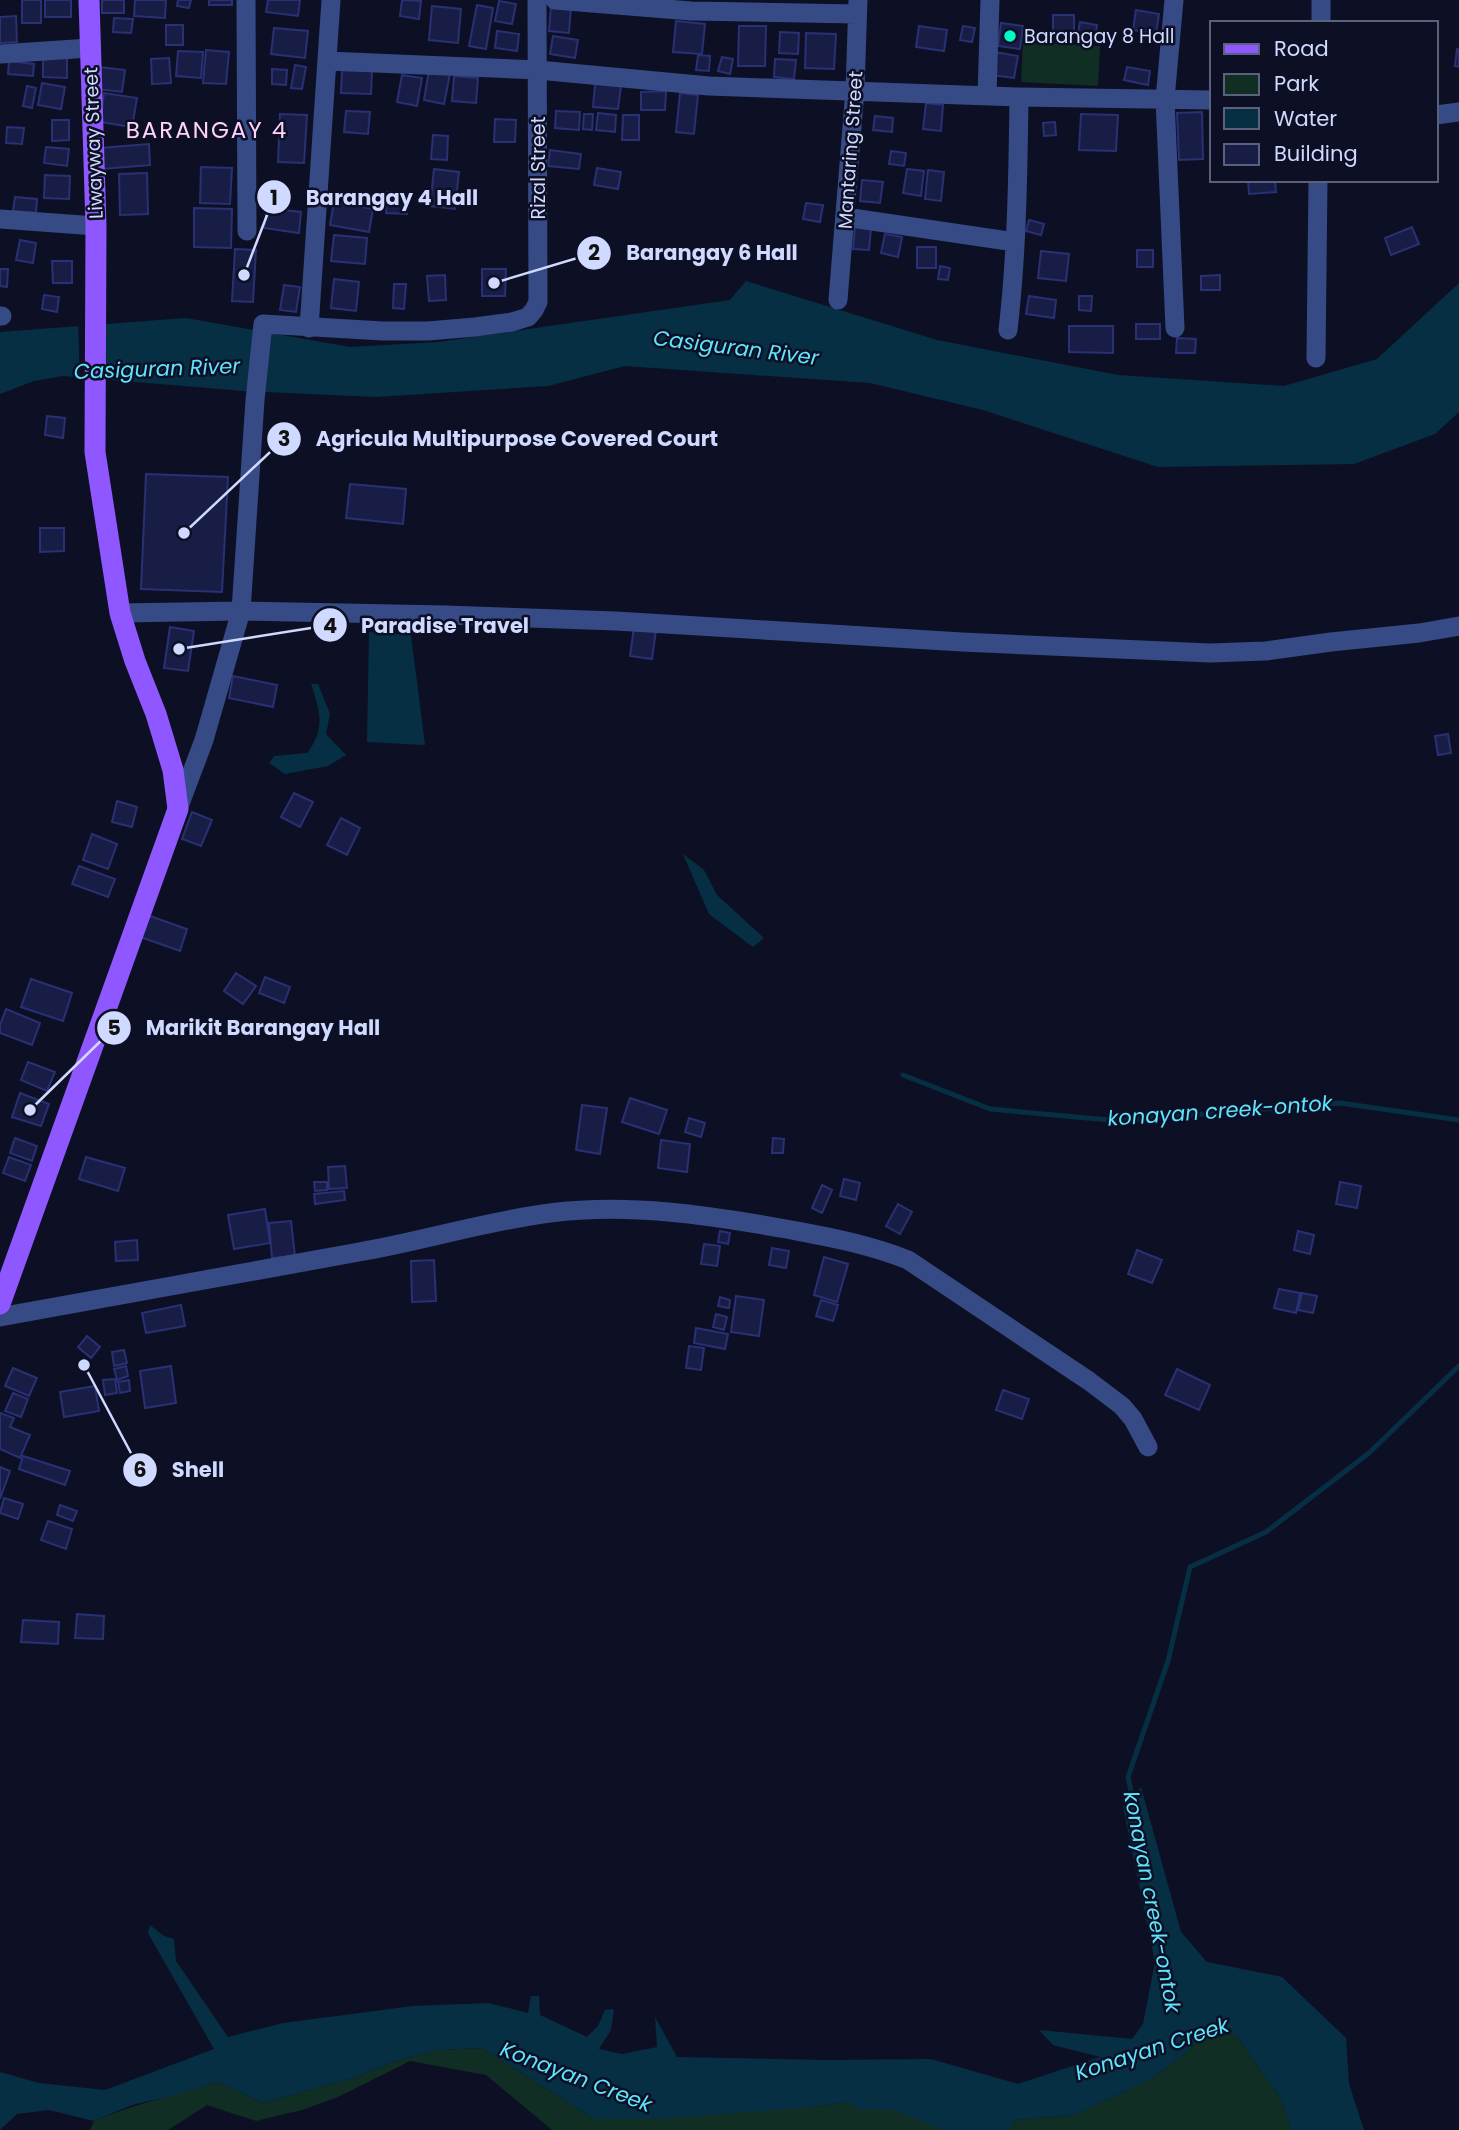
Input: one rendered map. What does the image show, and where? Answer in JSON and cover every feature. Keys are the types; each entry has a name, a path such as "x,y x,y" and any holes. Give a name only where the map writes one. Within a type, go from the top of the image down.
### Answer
{"main road":[{"name":"Liwayway Street","path":"89,0 96,226 95,452 120,613 173,770 178,809"},
{"path":"0,1304 178,809"}],"street":[{"path":"246,0 247,231"},
{"path":"178,809 204,740 242,611 261,330 264,323 309,328 331,0"},
{"name":"Rizal Street","path":"309,328 428,331 512,322 528,317 534,310 539,292 537,0"},
{"path":"555,0 691,11 857,7"},
{"path":"987,95 990,0"},
{"path":"1174,0 1165,99 1175,328"},
{"path":"1321,0 1321,21"},
{"name":"Mantaring Street","path":"838,300 855,90 857,7"},
{"path":"0,54 90,48"},
{"path":"328,61 538,70 709,86 1210,100"},
{"path":"1008,330 1015,242 1019,96"},
{"path":"1438,115 1459,113"},
{"path":"1316,358 1318,182"},
{"path":"845,217 1015,242"},
{"path":"0,219 96,226"},
{"path":"120,613 242,611 433,614 616,621 962,642 1210,653 1266,651 1459,626"},
{"path":"0,1317 405,1244 521,1218 596,1209 677,1212 846,1240 887,1251 908,1260 1115,1400 1133,1419 1148,1447"}],"green space":[{"path":"1023,42 1100,46 1098,86 1021,82"},
{"path":"1207,2033 1236,2035 1281,2099 1289,2130 996,2130 1016,2120 1075,2115 1151,2079"},
{"path":"482,2048 594,2119 822,2106 877,2097 930,2099 973,2130 552,2130 486,2075 410,2061 338,2097 302,2110 256,2121 207,2105 168,2130 90,2130 94,2121 109,2115 217,2082 264,2103 353,2078 393,2062 437,2050"}],"water":[{"name":"Casiguran River","path":"746,281 937,340 1118,375 1284,386 1377,359 1459,283 1459,412 1435,434 1354,464 1158,467 983,410 870,383 625,366 548,386 376,397 244,391 63,376 34,381 0,394 0,332 186,318 350,347 438,342 730,300"},
{"path":"369,632 411,635 425,745 367,742"},
{"path":"311,684 318,684 330,714 326,734 346,755 328,766 285,774 269,763 274,756 307,753 317,735 320,719"},
{"path":"683,854 704,870 717,895 764,938 753,947 709,914"},
{"path":"1141,1787 1181,1932 1207,1962 1282,1977 1346,2038 1349,2084 1364,2130 1289,2130 1281,2099 1236,2035 1207,2033 1151,2079 1075,2115 1016,2120 996,2130 973,2130 930,2099 877,2097 822,2106 659,2119 594,2119 482,2048 437,2050 393,2062 353,2078 264,2103 217,2082 132,2105 94,2121 49,2110 17,2114 0,2130 0,2072 39,2083 105,2090 214,2049 148,1933 150,1925 164,1936 174,1939 176,1961 228,2037 283,2023 413,2006 489,2003 528,2013 531,1996 539,1996 540,2015 587,2037 598,2026 605,2010 614,2009 611,2030 599,2049 622,2054 657,2047 655,2017 677,2057 931,2059 1018,2084 1100,2057 1053,2045 1039,2030 1132,2039 1143,2024 1155,1962 1123,1807"}],"pier":[{"path":"104,321 106,383 80,381 78,323"}],"building":[{"path":"22,0 41,0 41,23 22,23"},
{"path":"45,0 71,0 71,17 45,17"},
{"path":"102,0 124,0 124,13 102,13"},
{"path":"135,0 166,0 165,18 134,16"},
{"path":"178,0 191,0 189,8 177,6"},
{"path":"209,0 232,0 232,5 209,5"},
{"path":"268,0 300,0 298,16 266,12"},
{"path":"402,0 421,1 419,19 400,16"},
{"path":"499,1 516,4 512,24 495,21"},
{"path":"477,5 493,8 486,49 469,46"},
{"path":"551,5 571,6 569,33 549,31"},
{"path":"432,6 461,9 458,43 429,40"},
{"path":"1136,10 1159,14 1156,34 1133,30"},
{"path":"1053,15 1074,15 1074,33 1053,33"},
{"path":"16,16 17,42 0,43 0,17"},
{"path":"114,18 133,19 131,33 113,32"},
{"path":"676,21 705,24 702,54 673,52"},
{"path":"1080,22 1097,25 1095,42 1077,39"},
{"name":"Barangay 8 Hall","path":"1001,23 1023,26 1020,49 998,46"},
{"path":"166,25 183,25 183,45 166,45"},
{"path":"739,26 766,26 765,66 738,66"},
{"path":"919,26 947,30 944,51 916,47"},
{"path":"963,26 975,28 972,42 960,40"},
{"path":"274,28 308,31 305,58 271,54"},
{"path":"497,31 519,34 517,51 495,48"},
{"path":"780,32 799,33 798,54 779,53"},
{"path":"806,33 836,34 834,69 805,68"},
{"path":"553,36 578,40 575,58 550,54"},
{"path":"1457,49 1459,50 1459,67 1455,66"},
{"path":"206,50 229,52 226,84 203,83"},
{"path":"178,51 203,52 201,78 176,76"},
{"path":"995,52 1018,56 1014,78 991,75"},
{"path":"698,55 710,56 709,71 696,70"},
{"path":"43,56 67,56 67,78 43,77"},
{"path":"722,57 733,59 730,74 718,71"},
{"path":"169,58 171,83 152,84 151,59"},
{"path":"775,59 796,60 794,79 774,77"},
{"path":"9,61 34,64 33,76 8,74"},
{"path":"295,65 306,67 302,89 291,88"},
{"path":"100,67 125,70 122,92 97,89"},
{"path":"1127,67 1150,71 1148,85 1124,80"},
{"path":"272,69 287,70 286,85 272,84"},
{"path":"342,70 372,71 371,94 341,93"},
{"path":"429,70 450,74 444,104 424,100"},
{"path":"402,75 422,78 417,106 397,102"},
{"path":"454,76 478,78 476,103 452,101"},
{"path":"42,83 65,87 61,109 38,105"},
{"path":"595,84 621,86 618,109 593,107"},
{"path":"27,86 36,88 32,108 23,106"},
{"path":"666,91 665,110 641,110 641,92"},
{"path":"104,93 137,98 132,127 100,122"},
{"path":"680,93 698,95 694,134 676,132"},
{"path":"926,103 943,105 941,131 923,129"},
{"path":"346,111 370,112 368,134 344,132"},
{"path":"556,111 580,112 579,130 555,128"},
{"path":"1202,112 1203,159 1179,160 1177,113"},
{"path":"598,113 616,115 615,132 596,130"},
{"path":"280,114 307,115 304,163 278,162"},
{"path":"584,114 593,114 592,130 583,129"},
{"path":"1081,114 1118,115 1116,151 1079,150"},
{"path":"623,115 639,115 639,140 622,140"},
{"path":"875,116 893,118 892,132 873,130"},
{"path":"495,119 516,120 515,142 494,142"},
{"path":"52,120 69,120 69,140 52,141"},
{"path":"1055,122 1056,135 1044,136 1043,123"},
{"path":"7,127 24,128 22,144 6,143"},
{"path":"433,135 448,136 447,160 431,159"},
{"path":"149,144 150,165 102,169 100,148"},
{"path":"46,147 69,149 67,166 44,163"},
{"path":"550,150 581,154 579,169 548,166"},
{"path":"891,151 906,153 904,166 889,164"},
{"path":"201,167 232,168 230,204 200,203"},
{"path":"597,168 621,172 618,189 594,185"},
{"path":"434,169 459,172 455,209 430,206"},
{"path":"907,169 924,171 921,196 903,193"},
{"path":"928,170 944,172 941,201 925,199"},
{"path":"147,173 148,214 120,215 119,174"},
{"path":"45,175 70,176 69,199 44,198"},
{"path":"862,180 883,182 880,203 860,201"},
{"path":"1248,182 1275,182 1276,192 1249,194"},
{"path":"387,192 409,194 407,214 386,213"},
{"path":"15,197 37,199 36,213 13,211"},
{"path":"334,202 373,209 369,232 330,225"},
{"path":"806,203 823,205 820,222 803,219"},
{"path":"194,208 232,209 231,248 194,247"},
{"path":"267,208 301,212 299,233 264,228"},
{"path":"1029,220 1044,224 1041,235 1026,231"},
{"path":"855,227 871,229 869,250 853,249"},
{"path":"1412,227 1419,244 1391,255 1385,238"},
{"path":"885,234 902,237 898,257 881,253"},
{"path":"334,235 367,238 365,264 331,261"},
{"path":"20,240 36,243 33,263 16,260"},
{"path":"917,247 936,247 936,268 917,268"},
{"path":"235,249 256,250 253,302 232,301"},
{"path":"1137,250 1153,250 1153,267 1137,267"},
{"path":"1041,251 1069,254 1066,281 1038,278"},
{"path":"52,261 72,261 72,283 53,283"},
{"path":"940,266 950,268 948,280 938,279"},
{"path":"0,269 8,269 7,287 0,286"},
{"path":"482,269 506,269 505,296 482,296"},
{"path":"445,275 446,300 429,301 427,276"},
{"path":"1220,275 1220,290 1201,290 1201,276"},
{"path":"334,279 359,282 356,311 331,308"},
{"path":"394,284 406,284 404,309 393,308"},
{"path":"284,285 300,287 296,312 280,310"},
{"path":"44,295 59,297 57,312 42,309"},
{"path":"1029,296 1056,300 1054,318 1026,314"},
{"path":"1079,296 1092,296 1091,311 1079,310"},
{"path":"1136,324 1160,324 1160,339 1136,339"},
{"path":"1069,326 1113,326 1113,353 1069,352"},
{"path":"1177,338 1196,339 1195,353 1176,353"},
{"path":"47,416 65,418 63,438 45,435"},
{"path":"146,474 228,477 222,592 141,589"},
{"path":"350,484 406,489 403,524 346,518"},
{"path":"40,528 64,528 64,551 40,552"},
{"path":"170,627 194,631 188,671 164,668"},
{"path":"634,627 656,630 652,659 630,656"},
{"path":"233,676 277,685 273,707 229,698"},
{"path":"1448,734 1451,753 1438,755 1435,736"},
{"path":"294,793 313,802 300,827 281,817"},
{"path":"117,801 137,807 132,827 112,822"},
{"path":"192,812 212,820 201,846 182,839"},
{"path":"341,818 360,828 347,855 327,845"},
{"path":"92,834 117,844 108,869 83,860"},
{"path":"79,866 115,879 108,897 72,884"},
{"path":"147,915 187,929 180,951 140,937"},
{"path":"236,973 256,986 243,1004 224,991"},
{"path":"265,977 290,987 284,1003 259,993"},
{"path":"31,979 72,993 63,1021 21,1007"},
{"path":"6,1009 40,1023 32,1045 0,1033"},
{"path":"28,1062 55,1072 47,1091 21,1080"},
{"path":"20,1093 49,1104 41,1126 12,1117"},
{"path":"630,1098 667,1110 659,1134 622,1122"},
{"path":"582,1105 607,1108 600,1154 576,1150"},
{"path":"689,1118 705,1123 701,1137 685,1132"},
{"path":"15,1138 37,1146 32,1161 10,1153"},
{"path":"773,1138 784,1139 783,1153 772,1153"},
{"path":"661,1140 690,1144 687,1172 658,1168"},
{"path":"9,1157 31,1165 25,1181 3,1173"},
{"path":"86,1157 125,1168 118,1191 79,1179"},
{"path":"345,1166 347,1188 329,1189 328,1167"},
{"path":"844,1179 860,1183 856,1200 840,1196"},
{"path":"314,1182 327,1182 327,1190 315,1191"},
{"path":"1340,1182 1361,1186 1357,1208 1336,1204"},
{"path":"822,1185 832,1190 822,1213 812,1208"},
{"path":"344,1191 345,1200 315,1204 314,1194"},
{"path":"898,1204 912,1212 900,1234 886,1226"},
{"path":"265,1209 270,1243 234,1249 228,1215"},
{"path":"291,1221 295,1256 272,1258 269,1223"},
{"path":"720,1231 730,1233 728,1244 718,1242"},
{"path":"1298,1231 1314,1235 1310,1254 1294,1250"},
{"path":"137,1240 138,1260 116,1261 115,1242"},
{"path":"704,1244 720,1246 717,1266 701,1264"},
{"path":"772,1248 789,1251 786,1268 769,1265"},
{"path":"1137,1250 1162,1260 1152,1283 1128,1274"},
{"path":"824,1257 848,1264 837,1302 814,1295"},
{"path":"434,1260 436,1301 412,1302 411,1261"},
{"path":"1279,1289 1300,1293 1296,1313 1274,1308"},
{"path":"1302,1293 1317,1296 1313,1313 1298,1310"},
{"path":"736,1296 764,1300 759,1336 731,1332"},
{"path":"720,1297 730,1300 729,1308 718,1306"},
{"path":"821,1300 838,1305 833,1321 816,1316"},
{"path":"181,1305 185,1326 146,1333 142,1313"},
{"path":"716,1314 727,1317 724,1330 713,1327"},
{"path":"696,1328 728,1334 725,1349 694,1343"},
{"path":"87,1336 100,1347 91,1358 78,1347"},
{"path":"689,1346 704,1348 701,1370 686,1368"},
{"path":"124,1350 127,1363 114,1366 112,1352"},
{"path":"126,1366 128,1376 117,1380 114,1369"},
{"path":"171,1366 176,1403 145,1408 140,1371"},
{"path":"13,1368 37,1378 29,1396 5,1386"},
{"path":"1177,1369 1210,1385 1199,1410 1165,1395"},
{"path":"115,1379 117,1393 105,1395 103,1380"},
{"path":"129,1380 130,1391 120,1393 118,1382"},
{"path":"95,1386 99,1411 64,1417 60,1392"},
{"path":"1003,1390 1029,1399 1022,1419 996,1410"},
{"path":"13,1393 28,1399 21,1417 5,1411"},
{"path":"0,1413 14,1418 10,1427 30,1435 20,1458 0,1449"},
{"path":"23,1456 70,1471 65,1485 19,1469"},
{"path":"0,1467 10,1471 0,1499"},
{"path":"4,1498 23,1504 18,1519 0,1513"},
{"path":"60,1505 77,1511 73,1521 57,1515"},
{"path":"48,1521 72,1529 66,1549 41,1540"},
{"path":"77,1614 104,1616 103,1639 75,1638"},
{"path":"23,1620 59,1622 58,1644 21,1642"}],"waterway":[{"name":"konayan creek-ontok","path":"903,1075 990,1109 1120,1121 1340,1103 1459,1120"},
{"name":"konayan creek-ontok","path":"1134,1804 1128,1777 1168,1661 1190,1567 1266,1532 1369,1453 1459,1366"},
{"name":"Konayan Creek","path":"863,2093 896,2093 978,2127 998,2116"}],"place":[{"name":"Barangay 8 Hall","path":"1010,36"},
{"name":"Barangay 4 Hall","path":"244,275"},
{"name":"Barangay 6 Hall","path":"494,283"},
{"name":"Agricula Multipurpose Covered Court","path":"184,533"},
{"name":"Paradise Travel","path":"179,649"},
{"name":"Marikit Barangay Hall","path":"30,1110"},
{"name":"Shell","path":"84,1365"}],"district":[{"name":"BARANGAY 4","path":"207,130"}]}
